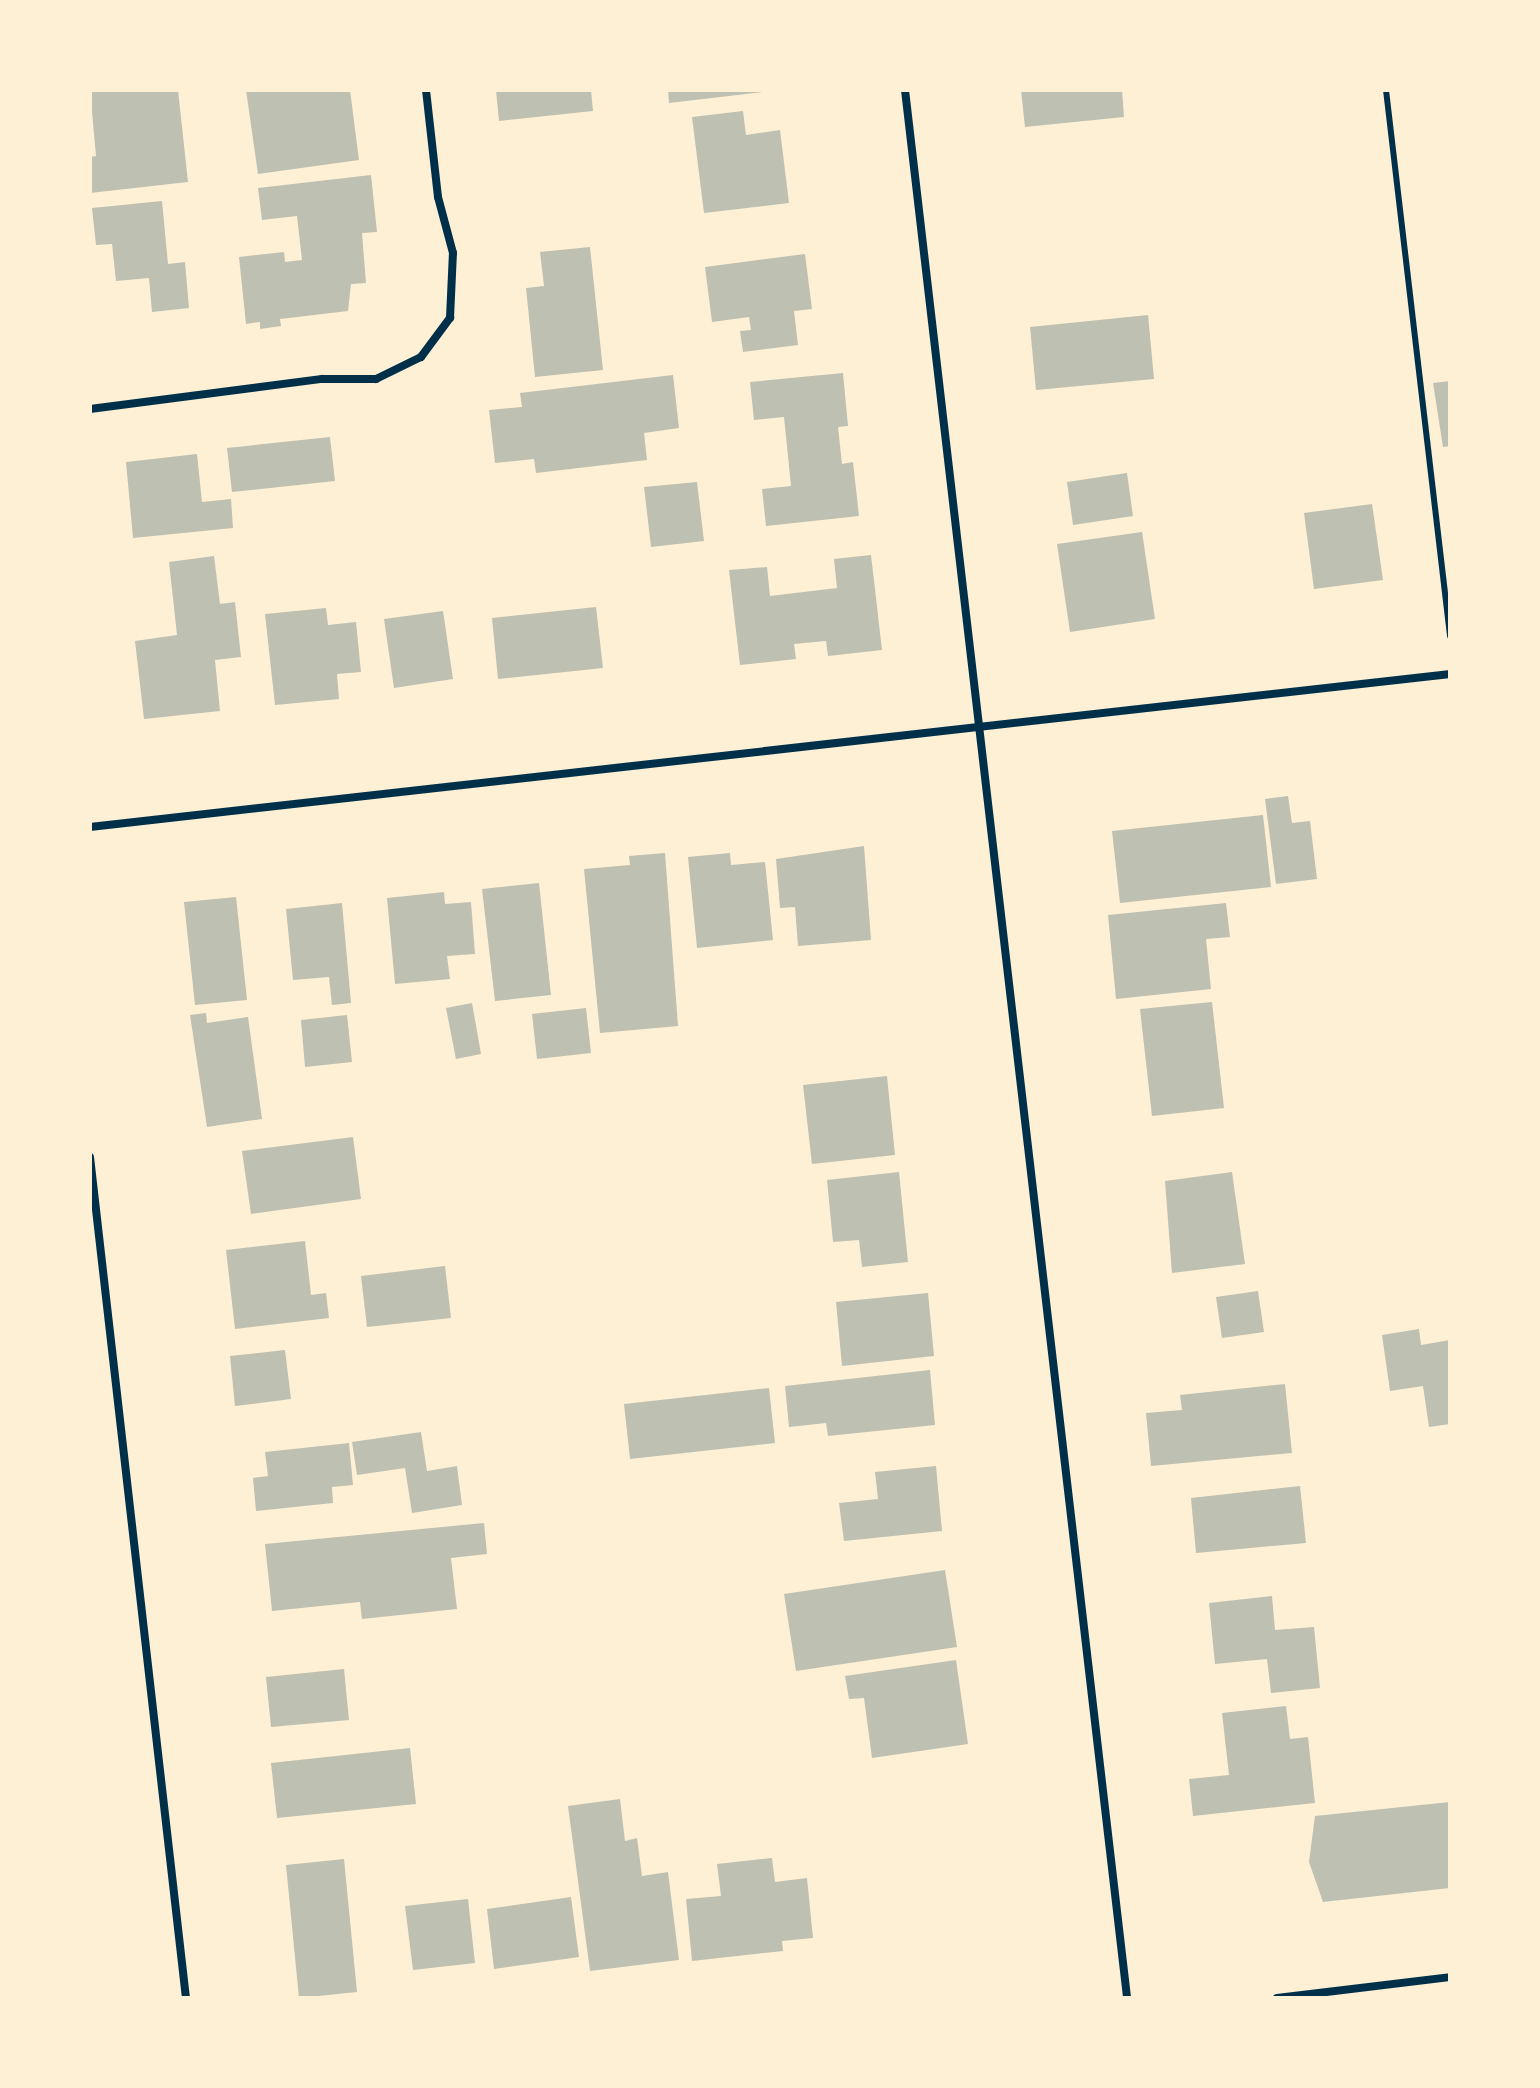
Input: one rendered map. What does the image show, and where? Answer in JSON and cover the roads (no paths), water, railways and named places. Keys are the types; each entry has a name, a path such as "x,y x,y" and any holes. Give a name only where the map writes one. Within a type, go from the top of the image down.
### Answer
{"street":[{"path":"90,409 322,379 376,379 421,357 450,318 453,253 438,197 426,90"},
{"path":"905,90 967,660 980,728 1127,1998"},
{"path":"90,827 1450,674"},
{"path":"90,1157 186,1998"},
{"path":"1277,1998 1450,1977"}],"lane":[{"path":"1386,90 1450,636"}]}
